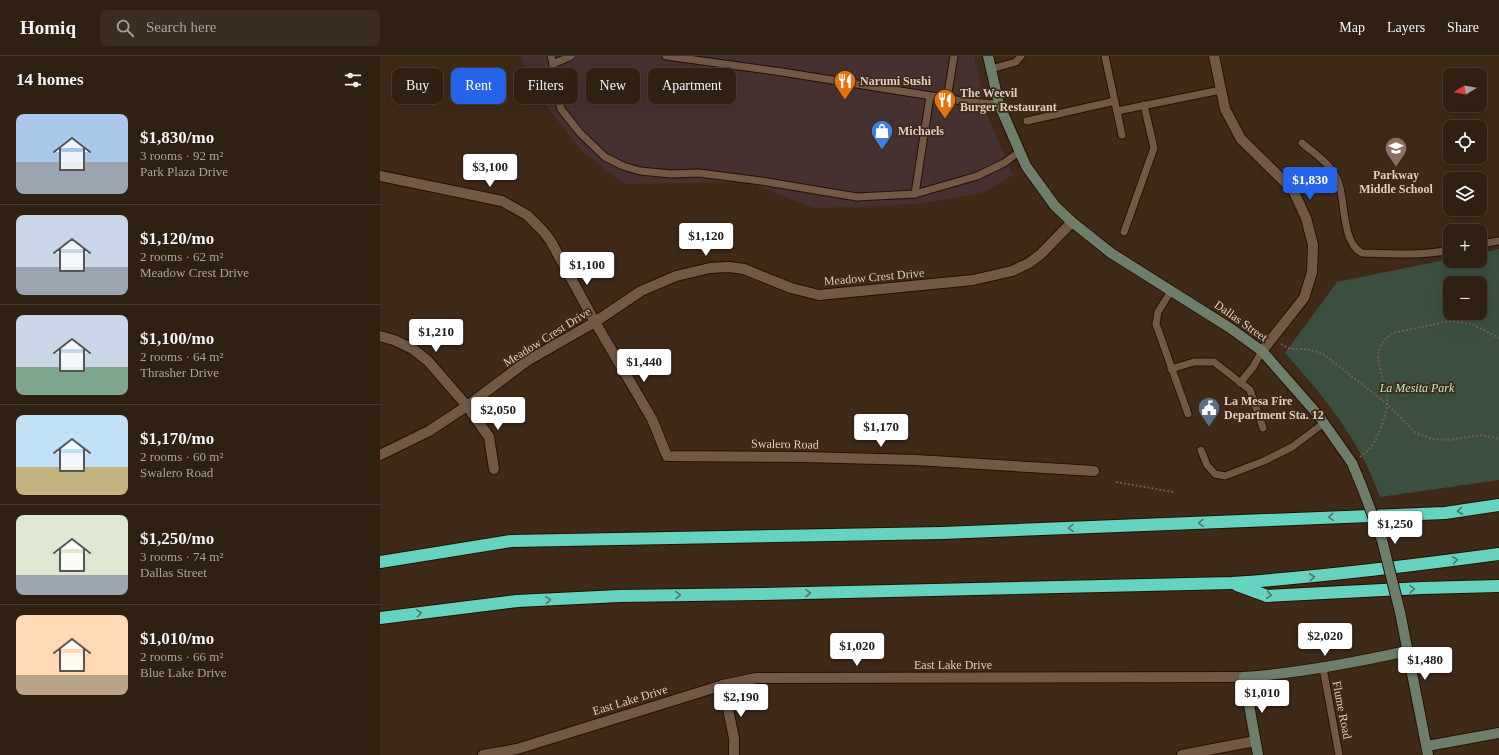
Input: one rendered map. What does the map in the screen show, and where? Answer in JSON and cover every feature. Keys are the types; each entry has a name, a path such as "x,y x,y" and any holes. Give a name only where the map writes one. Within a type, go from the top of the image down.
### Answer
{"highway":[{"path":"380,562 511,541 942,533 1445,513 1499,505"},
{"path":"380,618 517,601 619,596 1232,583 1311,577 1499,554"},
{"path":"1232,583 1267,596 1422,588 1499,586"}],"street":[{"name":"Dallas Street","path":"988,56 999,104 1026,166 1051,200 1072,222 1111,253 1230,328 1262,351 1324,423 1352,463 1382,540 1400,612 1428,751"},
{"path":"1214,56 1225,109 1241,139 1293,190 1306,218 1313,245 1312,272 1304,298 1262,351"},
{"path":"380,176 502,201 527,215 543,231 552,245 595,322"},
{"name":"Meadow Crest Drive","path":"380,455 429,430 467,406 527,361 595,322 641,291 676,276 719,266 744,269 791,288 819,296 973,280 1012,271 1029,263 1041,254 1072,222"},
{"name":"Swalero Road","path":"595,322 652,419 667,456 805,457 916,460 1094,471"},
{"path":"380,336 394,340 413,349 428,361 467,406 489,437 494,470"},
{"name":"East Lake Drive","path":"483,755 517,749 723,684 756,678 1244,677 1286,674 1408,651"},
{"path":"1244,677 1258,755"},
{"path":"723,684 734,738 734,755"},
{"path":"1428,751 1499,733"},
{"path":"1182,755 1255,741"}],"lane":[{"path":"551,56 554,64 552,79 562,109 580,133 605,157 623,166 640,171 671,174 699,173 761,181 857,197 915,194 976,176 1004,163 1020,152"},
{"path":"554,64 571,56"},
{"path":"666,56 782,72 947,99 999,104"},
{"path":"947,99 954,56"},
{"path":"991,69 1016,62 1022,56"},
{"path":"1105,56 1122,135"},
{"path":"1117,111 1221,90"},
{"path":"915,194 930,96"},
{"path":"1027,121 1115,101"},
{"path":"1124,232 1154,148 1144,105"},
{"path":"1302,143 1334,173 1338,183 1348,231 1353,245 1358,251 1362,253 1410,254 1443,252"},
{"path":"1487,243 1499,241"},
{"path":"1171,291 1158,312 1156,324 1188,414"},
{"path":"1240,383 1253,367 1262,351"},
{"path":"1171,369 1194,362 1214,362 1250,390 1263,428"},
{"path":"1201,450 1207,464 1215,474 1225,476 1264,461 1292,447 1324,423"},
{"name":"Flume Road","path":"1323,668 1339,755"}],"path":[{"path":"1352,463 1370,448 1380,430 1387,404 1387,397 1377,360 1384,338 1392,333 1450,321 1472,324 1499,338"},
{"path":"1272,339 1290,349 1306,349 1322,353 1387,404 1415,432 1431,439 1449,440 1481,435 1499,439"},
{"path":"1116,482 1173,492"}],"shaded area":[{"path":"521,56 974,56 987,114 1013,175 984,192 926,203 814,208 747,182 625,184 581,150 545,104 578,104 578,68 524,68"}],"green space":[{"name":"La Mesita Park","path":"1499,249 1499,480 1380,497 1363,457 1340,420 1314,386 1285,353 1337,282 1443,260 1443,268 1487,268 1487,252"}],"place":[{"name":"Narumi Sushi","path":"845,100"},
{"name":"The Weevil Burger Restaurant","path":"945,120"},
{"name":"Michaels","path":"882,150"},
{"name":"Parkway Middle School","path":"1396,168"},
{"name":"La Mesa Fire Department Sta. 12","path":"1209,428"}]}
